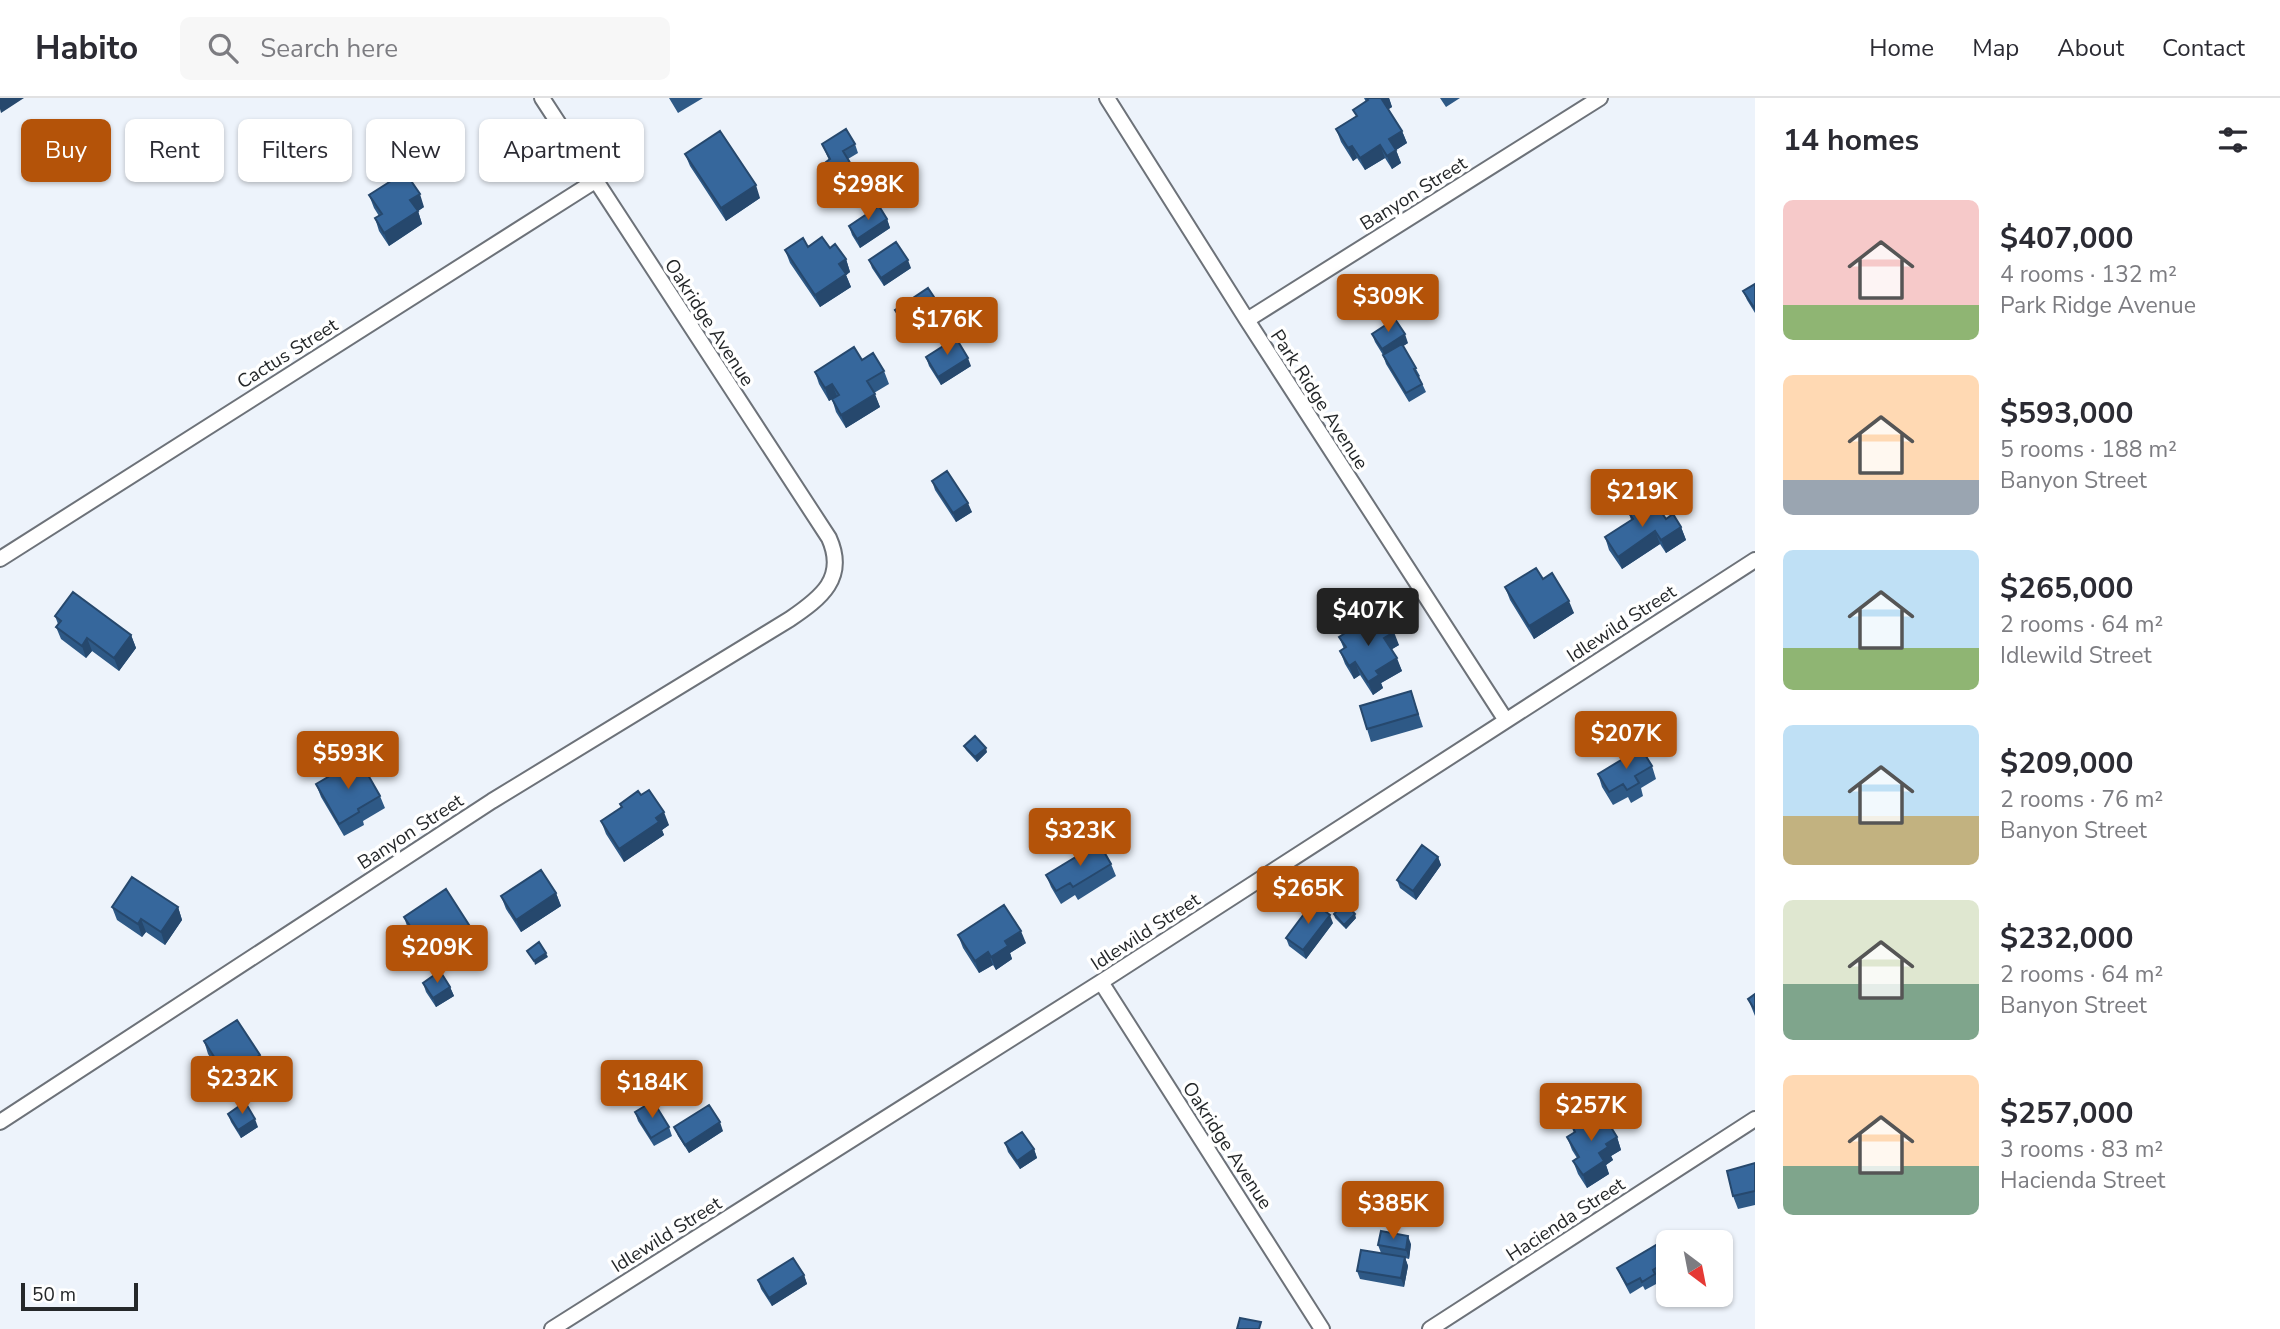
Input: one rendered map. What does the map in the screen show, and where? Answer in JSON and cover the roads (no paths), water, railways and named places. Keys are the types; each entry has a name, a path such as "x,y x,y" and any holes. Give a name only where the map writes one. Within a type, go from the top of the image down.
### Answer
{"street":[{"name":"Oakridge Avenue","path":"542,98 555,119"},
{"name":"Park Ridge Avenue","path":"1107,98 1505,719"},
{"name":"Banyon Street","path":"1247,320 1600,98"},
{"name":"Cactus Street","path":"0,559 593,182"},
{"name":"Oakridge Avenue","path":"596,182 829,538 835,552 835,571"},
{"name":"Idlewild Street","path":"552,1329 1101,982 1755,560"},
{"name":"Banyon Street","path":"0,1122 492,801 790,619 825,591 835,571"},
{"name":"Oakridge Avenue","path":"1101,982 1322,1329"},
{"name":"Hacienda Street","path":"1430,1329 1755,1119"}]}
